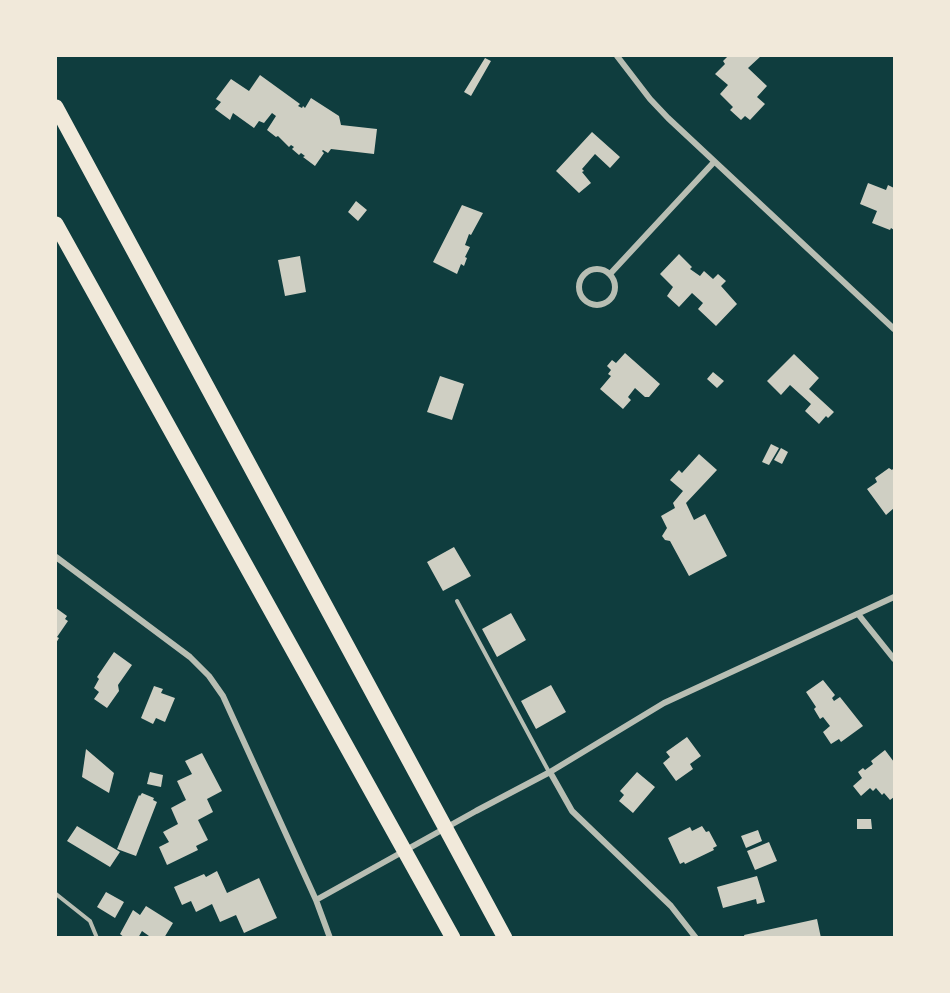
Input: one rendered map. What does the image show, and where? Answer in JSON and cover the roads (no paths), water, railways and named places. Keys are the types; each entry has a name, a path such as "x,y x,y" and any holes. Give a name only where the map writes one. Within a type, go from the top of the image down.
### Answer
{"highway":[{"path":"56,107 504,938"},
{"path":"56,224 453,938"}],"street":[{"path":"617,56 650,99 714,162 894,329"},
{"path":"610,273 714,162"},
{"path":"597,268 610,273 615,281 615,288 614,295 608,302 592,305 585,302 578,285 586,272 597,268"},
{"path":"56,556 173,643 209,676 223,696 316,900 330,938"},
{"path":"316,900 550,772 664,703 894,597"},
{"path":"858,614 894,658"},
{"path":"550,772 572,811 671,906 696,938"}],"lane":[{"path":"457,601 550,772"},
{"path":"56,894 90,921 97,938"}]}
